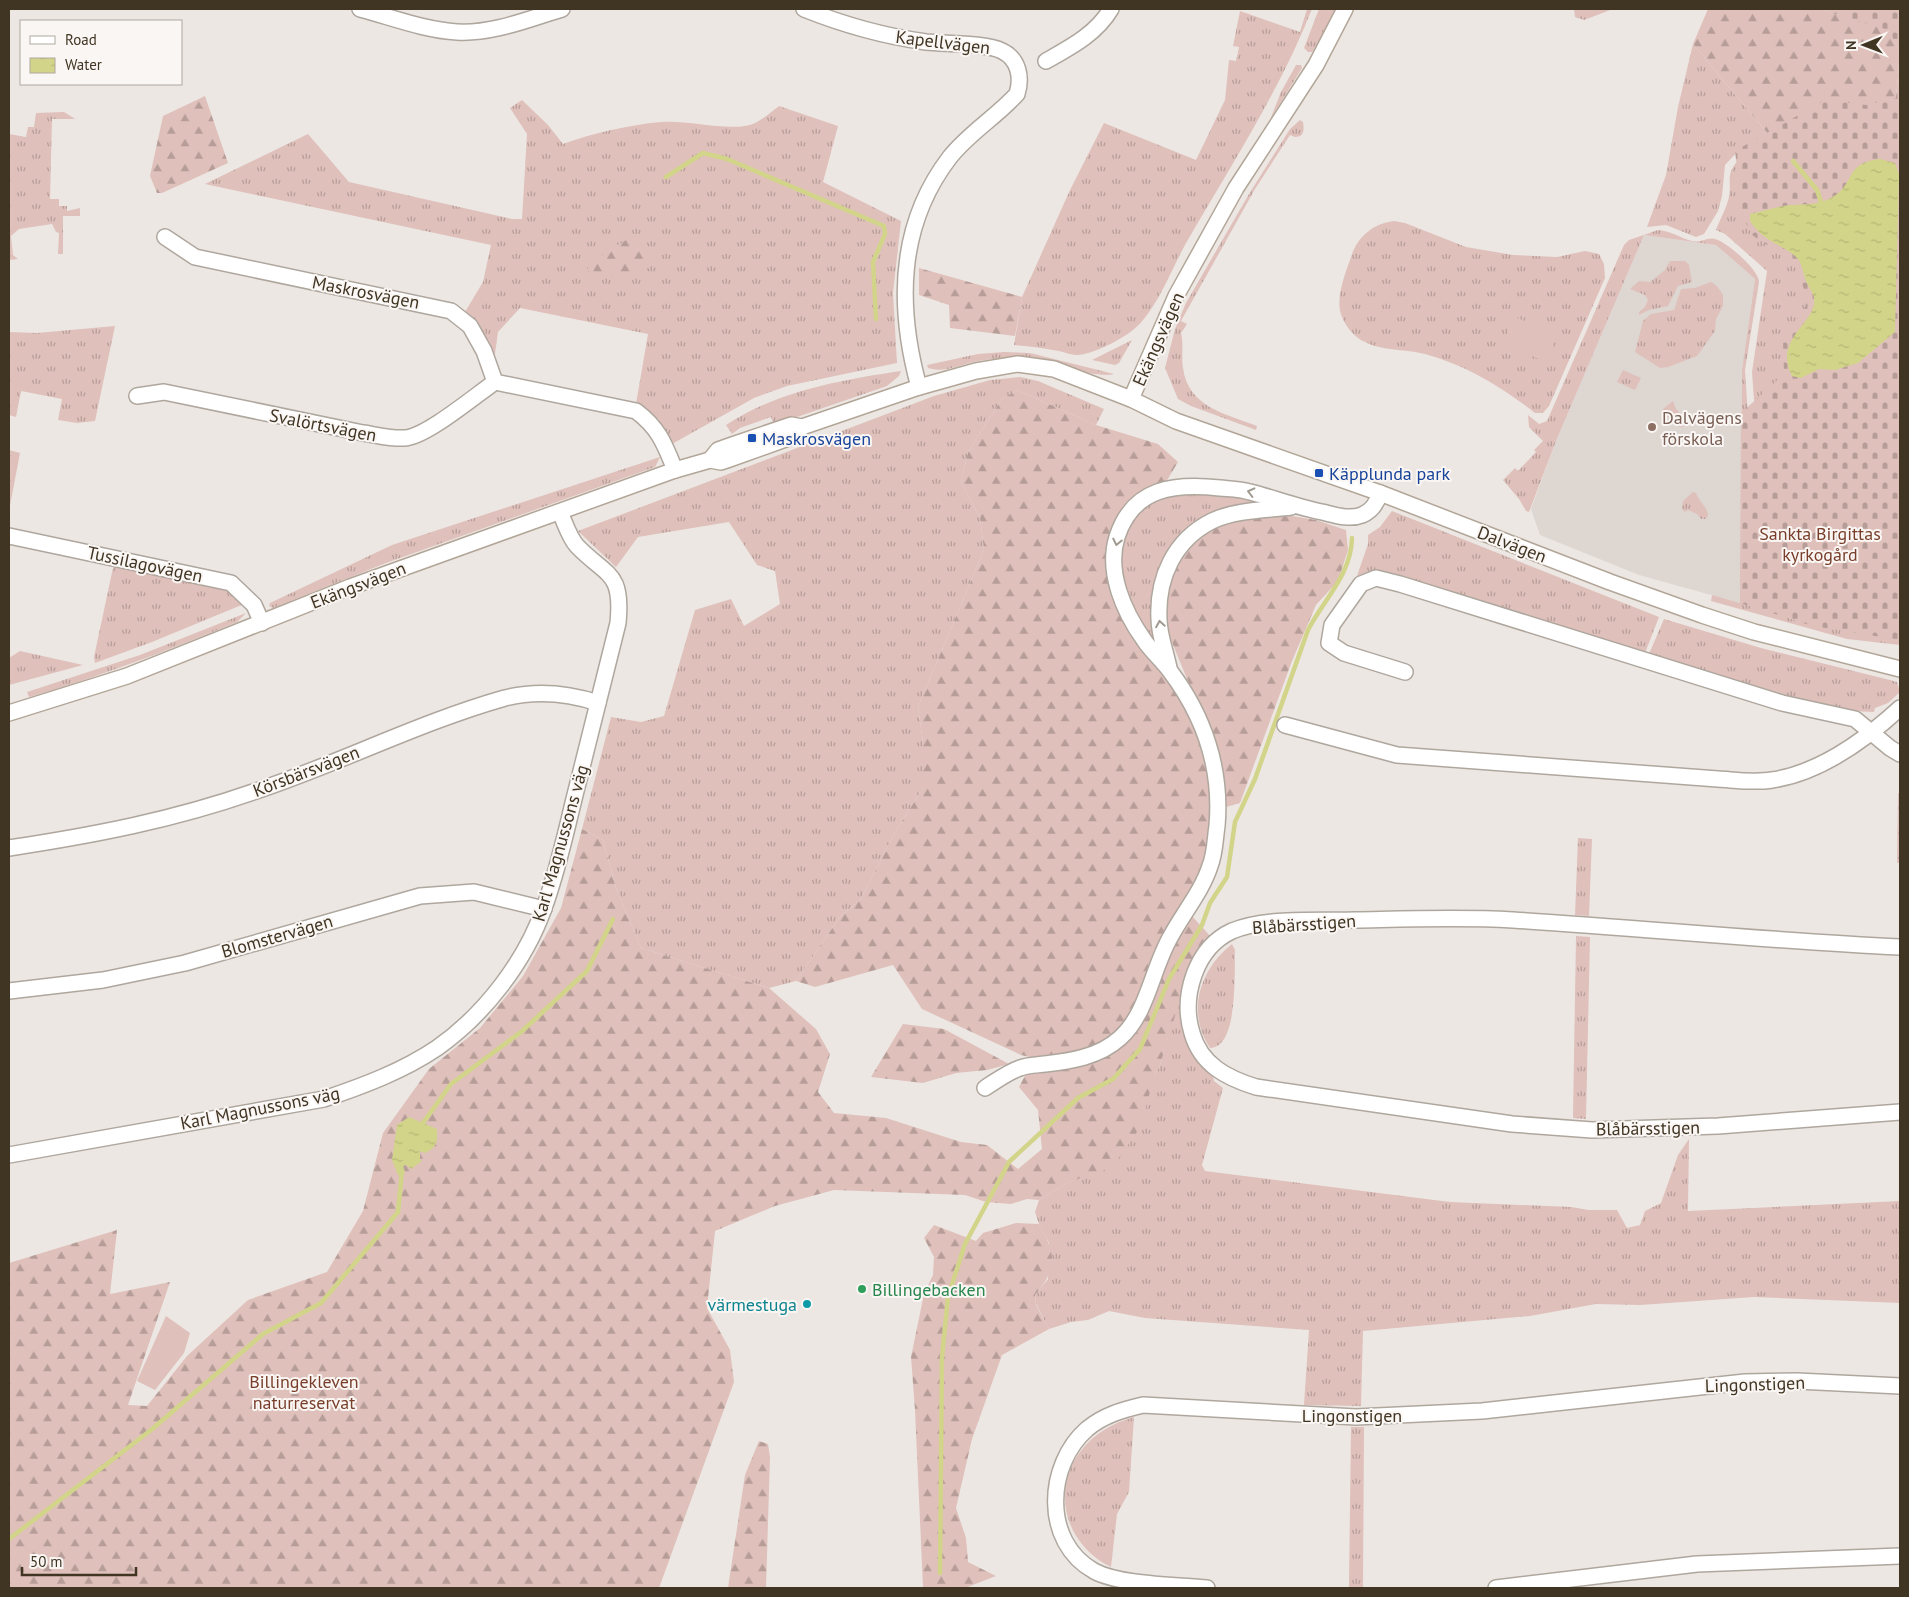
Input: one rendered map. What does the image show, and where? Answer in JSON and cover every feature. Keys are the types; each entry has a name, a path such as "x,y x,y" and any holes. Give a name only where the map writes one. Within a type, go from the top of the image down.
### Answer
{"street":[{"path":"360,9 431,28 465,32 502,27 562,9"},
{"name":"Kapellvägen","path":"804,9 872,33 927,42 995,48 1012,58 1018,69 1020,83 1017,94 967,138 950,158 932,184 914,228 904,282 908,333 919,387"},
{"path":"1046,61 1092,32 1103,22 1111,9"},
{"name":"Ekängsvägen","path":"9,713 127,676 422,560 675,470 710,460 721,462 727,460 794,436 802,427 919,387 999,366 1035,365 1054,369 1131,399 1176,296 1236,188 1316,65 1345,9"},
{"name":"Maskrosvägen","path":"165,237 195,257 451,311 470,326 484,351 495,382"},
{"path":"495,382 636,411 651,422 661,436 675,470"},
{"name":"Svalörtsvägen","path":"137,396 164,392 390,438 407,438 421,433 495,382"},
{"name":"Dalvägen","path":"1131,399 1176,421 1380,493 1610,582 1711,618 1763,635 1900,669"},
{"path":"985,1088 1021,1067 1079,1060 1118,1039 1135,1021 1156,964 1198,892 1211,864 1219,806 1213,754 1195,711 1170,672 1144,641 1126,612 1116,582 1114,559 1116,538 1124,520 1133,508 1145,499 1169,487 1200,486 1247,491 1297,507 1345,517 1360,516 1377,503 1380,493"},
{"path":"1170,672 1158,621 1159,592 1166,570 1176,552 1189,536 1213,521 1236,514 1297,507"},
{"name":"Karl Magnussons väg","path":"9,1155 324,1098 366,1085 438,1047 471,1018 501,986 526,947 544,909 562,849 618,623 618,592 608,572 577,546 560,512"},
{"name":"Tussilagovägen","path":"9,536 231,583 254,605 262,623"},
{"path":"1405,672 1344,653 1329,643 1332,625 1361,584 1376,578 1782,702 1855,719 1900,754"},
{"name":"Körsbärsvägen","path":"9,848 114,832 186,813 257,791 389,739 505,698 523,694 566,694 598,703"},
{"path":"1285,725 1397,755 1753,781 1786,777 1833,758 1872,731 1900,708"},
{"name":"Blomstervägen","path":"9,992 103,980 168,967 420,896 474,892 544,909"},
{"name":"Blåbärsstigen","path":"1900,947 1514,920 1416,919 1276,922 1240,928 1230,932 1216,942 1204,955 1195,972 1189,989 1188,1007 1194,1040 1217,1070 1234,1080 1264,1089 1512,1124 1592,1130 1718,1126 1900,1112"},
{"name":"Lingonstigen","path":"1207,1588 1128,1580 1105,1575 1084,1564 1068,1546 1057,1516 1056,1484 1068,1452 1086,1430 1097,1422 1109,1415 1143,1406 1362,1417 1482,1411 1745,1382 1797,1381 1900,1386"},
{"path":"1496,1588 1697,1564 1900,1556"}],"shaded area":[{"name":"Dalvägens förskola","path":"1644,235 1716,245 1755,279 1742,370 1740,603 1639,575 1540,535 1531,509 1556,441"}],"green space":[{"path":"1307,9 1312,9 1285,70 1185,245 1154,305 1138,326 1111,344 1083,354 1075,355 1048,349 1014,345 1022,297 1070,190 1104,123 1196,160 1225,100 1229,60 1236,61 1239,47 1233,46 1240,11 1300,32"},
{"path":"1319,9 1337,9 1324,35 1312,52 1308,52 1304,48"},
{"path":"1574,9 1613,9 1584,20 1575,17"},
{"path":"1708,9 1820,9 1888,29 1900,52 1896,98 1769,135 1693,44"},
{"path":"1820,9 1900,9 1900,52 1888,30"},
{"path":"1693,44 1769,135 1739,150 1725,165 1722,196 1718,211 1704,234 1696,237 1666,225 1647,227 1666,175 1678,107"},
{"name":"Sankta Birgittas kyrkogård","path":"1900,52 1900,640 1813,626 1740,603 1741,413 1784,374 1783,341 1809,301 1793,262 1752,235 1743,217 1735,151 1825,100 1866,105 1896,98"},
{"path":"1296,65 1301,65 1302,68 1270,120 1281,92"},
{"path":"205,96 228,163 162,193 157,193 150,176 163,116"},
{"path":"522,100 548,125 563,144 611,130 661,122 740,127 754,124 779,106 838,126 823,182 901,221 893,293 897,363 787,386 754,398 672,444 658,419 636,404 648,334 520,308 498,332 494,361 482,330 465,312 483,282 491,245 205,184 308,134 349,182 512,219 522,219 527,134 510,108"},
{"path":"64,112 80,122 75,119 52,119 50,199 59,199 59,206 67,206 67,211 80,208 80,216 63,216 63,254 58,254 59,233 56,232 52,224 19,229 11,236 13,255 18,259 9,260 9,134 26,137 28,127 34,127 36,113"},
{"path":"1300,120 1303,122 1304,130 1301,136 1295,137 1290,135 1255,189 1181,321 1187,324 1181,333 1182,364 1186,381 1192,392 1200,400 1221,413 1257,426 1256,430 1191,406 1178,399 1165,368 1175,329 1186,303 1249,194 1290,129"},
{"path":"1743,155 1900,365 1755,414 1752,372 1767,271 1725,234 1716,230 1729,196 1730,174 1736,162"},
{"path":"1394,221 1405,223 1466,247 1513,255 1557,257 1585,251 1599,254 1604,264 1605,278 1549,406 1543,413 1535,413 1497,386 1455,364 1425,354 1372,345 1358,338 1348,328 1342,317 1339,302 1342,286 1355,247 1363,236 1374,227"},
{"path":"1658,230 1692,241 1715,239 1720,241 1742,257 1758,277 1759,282 1745,370 1749,432 1900,615 1900,645 1847,639 1711,601 1712,595 1740,603 1742,370 1755,279 1716,245 1644,235 1556,441 1529,512 1526,511 1519,499 1503,480 1515,468 1518,471 1536,452 1534,450 1543,441 1529,427 1528,415 1539,424 1547,421 1624,245 1629,240"},
{"path":"626,240 648,246 649,267 636,277 603,277 586,270 604,254"},
{"path":"1670,261 1685,261 1689,265 1692,282 1678,286 1668,306 1649,310 1639,315 1639,312 1645,307 1648,300 1645,295 1630,289 1639,281 1650,282 1665,270"},
{"path":"919,268 1022,297 1015,336 950,328 949,305 919,295"},
{"path":"1711,282 1717,286 1723,295 1723,306 1716,319 1715,331 1697,356 1668,367 1660,368 1635,352 1643,321 1651,314 1674,310 1681,289 1695,288"},
{"path":"1514,317 1558,333 1547,362 1503,345"},
{"path":"115,326 95,421 77,423 58,420 62,399 21,391 16,417 9,415 9,332 37,333"},
{"path":"1132,340 1119,363 1115,365 1092,360"},
{"path":"1030,353 1114,374 1097,374 1024,358 1002,358 973,362 940,370 928,368 927,365 978,354"},
{"path":"1623,370 1641,378 1635,390 1617,382"},
{"path":"901,371 899,376 887,386 774,425 771,417 740,428 732,434 726,425 766,403 788,395 856,378"},
{"path":"1020,377 1038,381 1104,409 1096,425 1017,390 1001,400 968,452 961,482 980,518 984,550 918,707 923,742 923,788 894,834 861,899 840,917 796,981 769,988 641,948 616,888 603,840 582,829 611,717 641,722 664,716 695,610 731,599 744,626 780,604 775,571 757,565 729,522 638,537 616,567 578,531 934,396 990,380"},
{"path":"1017,390 1096,425 1158,444 1178,462 1166,482 1140,494 1122,511 1112,530 1107,557 1168,679 1189,711 1208,760 1213,807 1206,863 1127,1022 1116,1035 1096,1046 1073,1055 1034,1058 1021,1055 922,1009 893,965 815,987 796,981 840,917 861,899 894,834 923,788 923,742 918,707 984,550 980,518 961,482 968,452 1001,400"},
{"path":"1673,401 1676,409 1686,420 1686,425 1683,427 1676,426 1673,419 1664,415 1663,409"},
{"path":"9,450 20,453 9,511"},
{"path":"660,457 655,467 386,563 273,608 269,606 270,603 392,545"},
{"path":"1207,491 1281,505 1249,507 1161,648 1139,619 1124,585 1121,550 1126,533 1135,516 1157,497 1172,492"},
{"path":"1693,492 1696,493 1707,510 1708,516 1705,519 1701,519 1697,514 1688,510 1685,512 1682,509 1683,501"},
{"path":"1392,511 1659,617 1645,653 1381,572 1369,572 1357,576 1368,544 1368,535 1380,527"},
{"path":"1292,516 1316,520 1346,530 1348,550 1338,581 1316,605 1292,661 1240,803 1223,808 1198,706 1165,625 1167,580 1180,555 1207,530 1231,521 1257,517"},
{"path":"114,563 229,588 244,604 95,663 94,657"},
{"path":"246,613 237,622 108,672 29,697 27,692 140,655"},
{"path":"1664,619 1761,648 1897,682 1900,692 1888,703 1875,708 1874,712 1847,710 1790,699 1649,654"},
{"path":"20,651 83,665 9,685 9,658"},
{"path":"1898,793 1900,793 1900,863 1897,863"},
{"name":"Billingekleven naturreservat","path":"582,829 603,840 616,888 641,948 769,988 816,1029 830,1054 818,1092 834,1113 886,1118 961,1142 987,1145 1018,1169 1042,1149 1038,1110 1019,1087 1027,1072 1100,1061 1144,1019 1159,973 1191,915 1212,938 1190,966 1160,1065 1154,1076 1144,1115 1137,1132 1118,1159 1103,1171 1069,1182 1039,1200 1027,1199 1011,1204 986,1202 965,1195 834,1190 775,1206 715,1231 707,1308 730,1350 734,1382 659,1588 9,1588 9,1263 117,1230 110,1294 170,1282 128,1405 147,1406 187,1356 248,1300 327,1272 363,1211 383,1133 429,1069 480,1028 523,976 561,908"},
{"path":"1578,838 1592,839 1589,916 1575,915"},
{"path":"1576,936 1590,937 1586,1119 1573,1118"},
{"path":"1232,944 1235,950 1235,974 1230,1022 1226,1036 1219,1045 1210,1048 1199,1020 1200,992 1212,966"},
{"path":"1181,992 1182,1017 1187,1038 1197,1057 1213,1075 1214,1081 1223,1088 1202,1165 1205,1171 1450,1202 1617,1210 1627,1228 1640,1225 1645,1211 1661,1203 1678,1155 1689,1139 1688,1211 1900,1201 1900,1303 1754,1297 1640,1305 1596,1304 1530,1316 1363,1331 1361,1406 1304,1405 1309,1330 1145,1318 1109,1311 1088,1320 1071,1322 1049,1329 1036,1304 1035,1295 1048,1279 1049,1243 1035,1212 1039,1200 1069,1182 1083,1177 1154,1076 1160,1065"},
{"path":"903,1024 944,1029 1009,1064 987,1070 956,1073 923,1083 871,1077"},
{"path":"1016,1223 1039,1224 1049,1244 1052,1261 1051,1269 1048,1277 1035,1295 1036,1305 1049,1329 1002,1355 972,1439 956,1508 966,1538 968,1562 996,1576 965,1588 923,1587 911,1357 924,1294 933,1275 934,1257 924,1238 934,1225 976,1241 983,1233"},
{"path":"166,1316 190,1333 184,1353 155,1390 137,1381"},
{"path":"1134,1417 1129,1492 1117,1514 1111,1567 1096,1558 1083,1546 1074,1532 1068,1517 1065,1501 1066,1484 1071,1468 1080,1452 1091,1439 1111,1426"},
{"path":"1351,1427 1364,1427 1363,1587 1349,1587"},
{"path":"759,1441 768,1444 770,1457 766,1588 728,1588 745,1475"}],"water":[{"path":"1880,159 1895,163 1899,174 1895,332 1858,363 1835,370 1819,369 1801,378 1792,376 1787,363 1788,351 1791,341 1813,307 1814,298 1798,259 1762,235 1750,221 1750,214 1782,206 1815,203 1829,199 1844,188 1854,170 1860,165"},
{"path":"409,1117 437,1129 437,1137 436,1144 432,1149 425,1153 420,1151 420,1159 422,1161 411,1169 406,1165 403,1166 405,1172 403,1176 398,1175 392,1160 397,1125"}],"waterway":[{"path":"666,177 703,153 727,159 884,226 885,234 873,262 876,319"},
{"path":"1793,161 1817,190 1821,202"},
{"path":"940,1573 942,1357 948,1297 965,1244 1009,1162 1078,1098 1113,1079 1140,1049 1169,979 1202,925 1210,903 1227,877 1235,822 1255,779 1308,630 1342,575 1347,564 1352,538"},
{"path":"420,1127 451,1084 521,1032 587,971 613,919"},
{"path":"9,1539 151,1430 263,1334 321,1303 398,1212 402,1171"}],"place":[{"name":"Dalvägens förskola","path":"1652,427"},
{"name":"Maskrosvägen","path":"752,438"},
{"name":"Käpplunda park","path":"1319,473"},
{"name":"Billingebacken","path":"862,1289"},
{"name":"värmestuga","path":"807,1304"}]}
